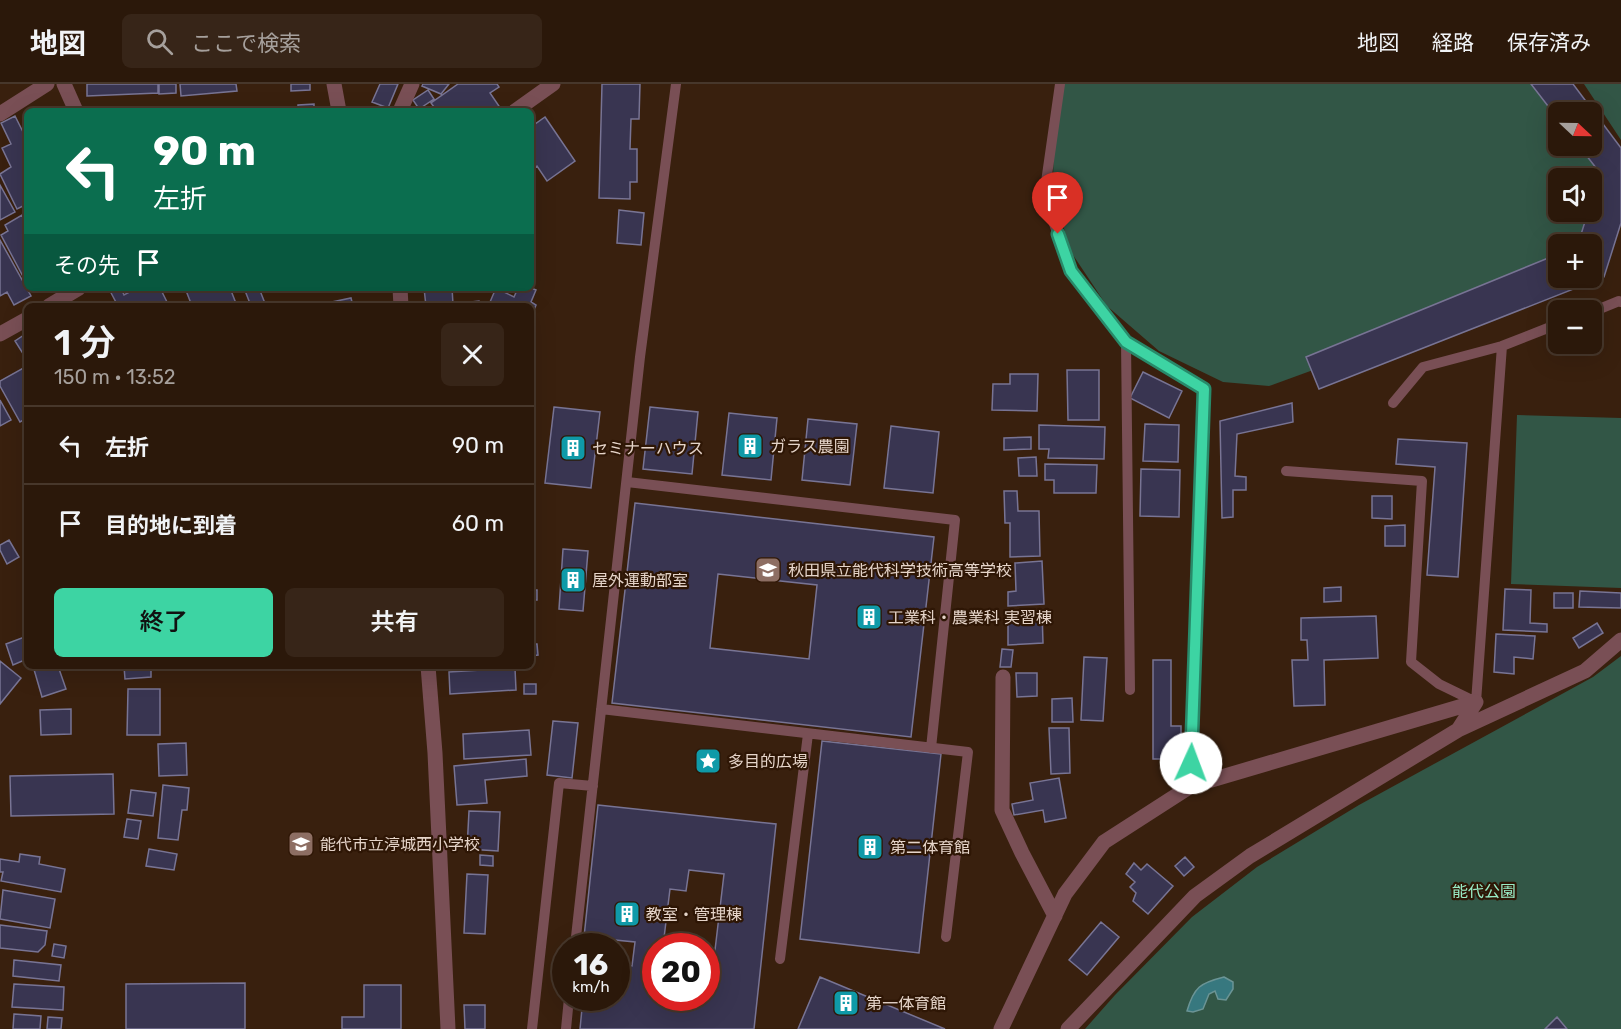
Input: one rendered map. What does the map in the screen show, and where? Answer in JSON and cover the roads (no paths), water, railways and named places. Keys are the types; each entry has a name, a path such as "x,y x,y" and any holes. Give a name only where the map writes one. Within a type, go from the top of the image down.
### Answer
{"street":[{"path":"0,114 47,84"},
{"path":"64,84 75,108"},
{"path":"334,84 338,108"},
{"path":"401,108 412,84"},
{"path":"519,108 553,84"},
{"path":"54,303 74,291"},
{"path":"0,334 24,321"},
{"path":"1068,1029 1195,896 1250,856 1458,730 1585,671 1621,640"},
{"path":"428,669 435,753 448,1029"},
{"path":"1003,677 1002,810 1055,916"},
{"path":"1001,1029 1065,894 1104,842 1191,786 1476,702"},
{"path":"1458,730 1476,702"}],"lane":[{"path":"576,933 640,357 676,84"},
{"path":"1060,84 1044,196 1071,271 1126,342 1204,389 1191,786"},
{"path":"1602,309 1621,302"},
{"path":"1393,403 1423,367 1502,346 1548,328"},
{"path":"1126,342 1130,690"},
{"path":"1286,471 1422,481 1411,662 1439,684 1476,702 1502,346"},
{"path":"627,482 955,520 931,748"},
{"path":"601,709 968,752 946,937"},
{"path":"780,959 807,734"},
{"path":"532,1029 559,783 593,786"},
{"path":"566,1029 568,1011"}],"water":[{"path":"1224,977 1233,982 1233,989 1226,1000 1218,999 1215,991 1209,994 1203,1009 1187,1011 1192,996 1199,987 1209,981"}],"place":[{"name":"ガラス農園","path":"750,446"},
{"name":"セミナーハウス","path":"573,448"},
{"name":"秋田県立能代科学技術高等学校","path":"768,570"},
{"name":"屋外運動部室","path":"573,580"},
{"name":"工業科・農業科 実習棟","path":"869,617"},
{"name":"多目的広場","path":"708,761"},
{"name":"能代市立渟城西小学校","path":"301,844"},
{"name":"第二体育館","path":"870,847"},
{"name":"教室・管理棟","path":"627,914"},
{"name":"第一体育館","path":"846,1003"}],"park label":[{"name":"能代公園","path":"1484,891"}]}
